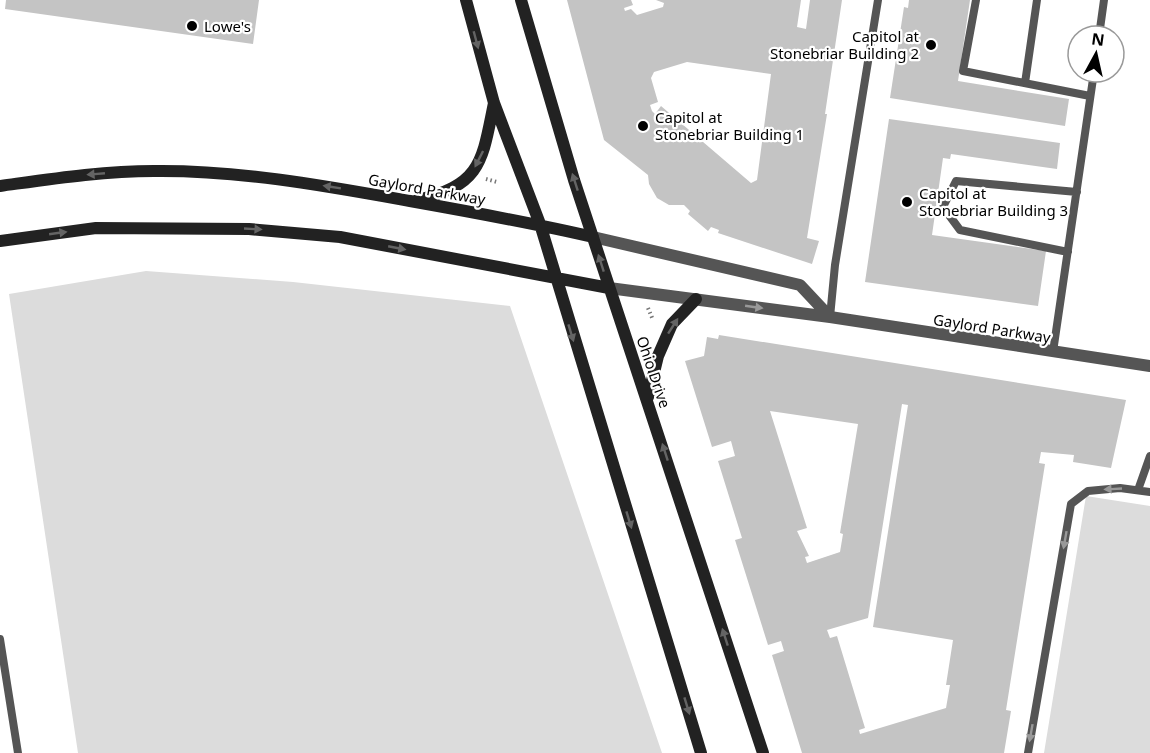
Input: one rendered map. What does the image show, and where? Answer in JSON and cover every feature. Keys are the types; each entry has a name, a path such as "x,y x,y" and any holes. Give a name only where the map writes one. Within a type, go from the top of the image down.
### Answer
{"main road":[{"path":"466,0 494,103 540,224 554,277 701,753"},
{"name":"Ohio Drive","path":"521,0 531,40 609,288 763,753"},
{"path":"410,201 446,193 468,180 483,153 494,103"},
{"name":"Gaylord Parkway","path":"0,186 93,173 154,171 250,176 540,224 593,237"},
{"name":"Gaylord Parkway","path":"0,241 96,228 249,229 340,237 609,288"},
{"path":"647,398 658,356 672,324 696,299"}],"street":[{"name":"Gaylord Parkway","path":"593,237 800,285 830,317"},
{"name":"Gaylord Parkway","path":"609,288 830,317 1150,366"}],"lane":[{"path":"830,317 835,265 878,0"},
{"path":"976,0 963,71 1090,96"},
{"path":"1024,83 1037,0"},
{"path":"1101,24 1104,0"},
{"path":"1053,352 1092,84"},
{"path":"1068,252 960,230 943,207 956,181 1077,192"},
{"path":"1138,490 1150,456"},
{"path":"1028,753 1071,504 1088,491 1119,488 1150,492"},
{"path":"0,639 18,753"}],"path":[{"path":"485,179 497,182"},
{"path":"648,307 653,320"}],"shaded area":[{"path":"146,271 293,282 510,306 662,753 78,753 9,294"},
{"path":"1086,496 1150,506 1150,753 1044,753"}],"building":[{"name":"Lowe's","path":"6,0 259,0 253,44 5,9"},
{"name":"Capitol at Stonebriar Building 1","path":"567,0 631,0 633,5 624,8 625,11 631,9 637,15 663,7 664,3 656,0 801,0 797,27 806,29 810,0 842,0 807,238 819,241 812,264 718,233 719,230 711,227 708,231 688,214 690,211 684,205 669,205 657,198 649,184 648,175 604,140","holes":["687,62 771,74 757,180 751,183 661,106 655,114 650,105 658,102 651,78 654,72"]},
{"name":"Capitol at Stonebriar Building 2","path":"909,0 970,0 958,81 1069,99 1065,126 890,98 904,7 908,8"},
{"name":"Capitol at Stonebriar Building 3","path":"889,119 1060,143 1057,169 951,154 950,159 943,158 932,235 1046,251 1038,306 865,282"},
{"path":"719,335 1126,400 1111,468 1073,462 1074,455 1041,452 1039,463 1045,464 1006,710 1011,711 1004,753 802,753 772,655 784,651 781,641 768,645 735,540 742,538 718,461 735,456 731,441 712,447 685,361 704,356 707,337 718,339","holes":["902,404 908,405 873,627 953,640 946,685 950,685 946,708 860,734 859,730 865,728 837,636 830,638 827,630 868,618","770,411 858,424 840,533 843,534 840,552 807,563 805,557 809,556 797,531 807,528"]}],"place":[{"name":"Lowe's","path":"192,26"},
{"name":"Capitol at Stonebriar Building 2","path":"931,45"},
{"name":"Capitol at Stonebriar Building 1","path":"643,126"},
{"name":"Capitol at Stonebriar Building 3","path":"907,202"}]}
